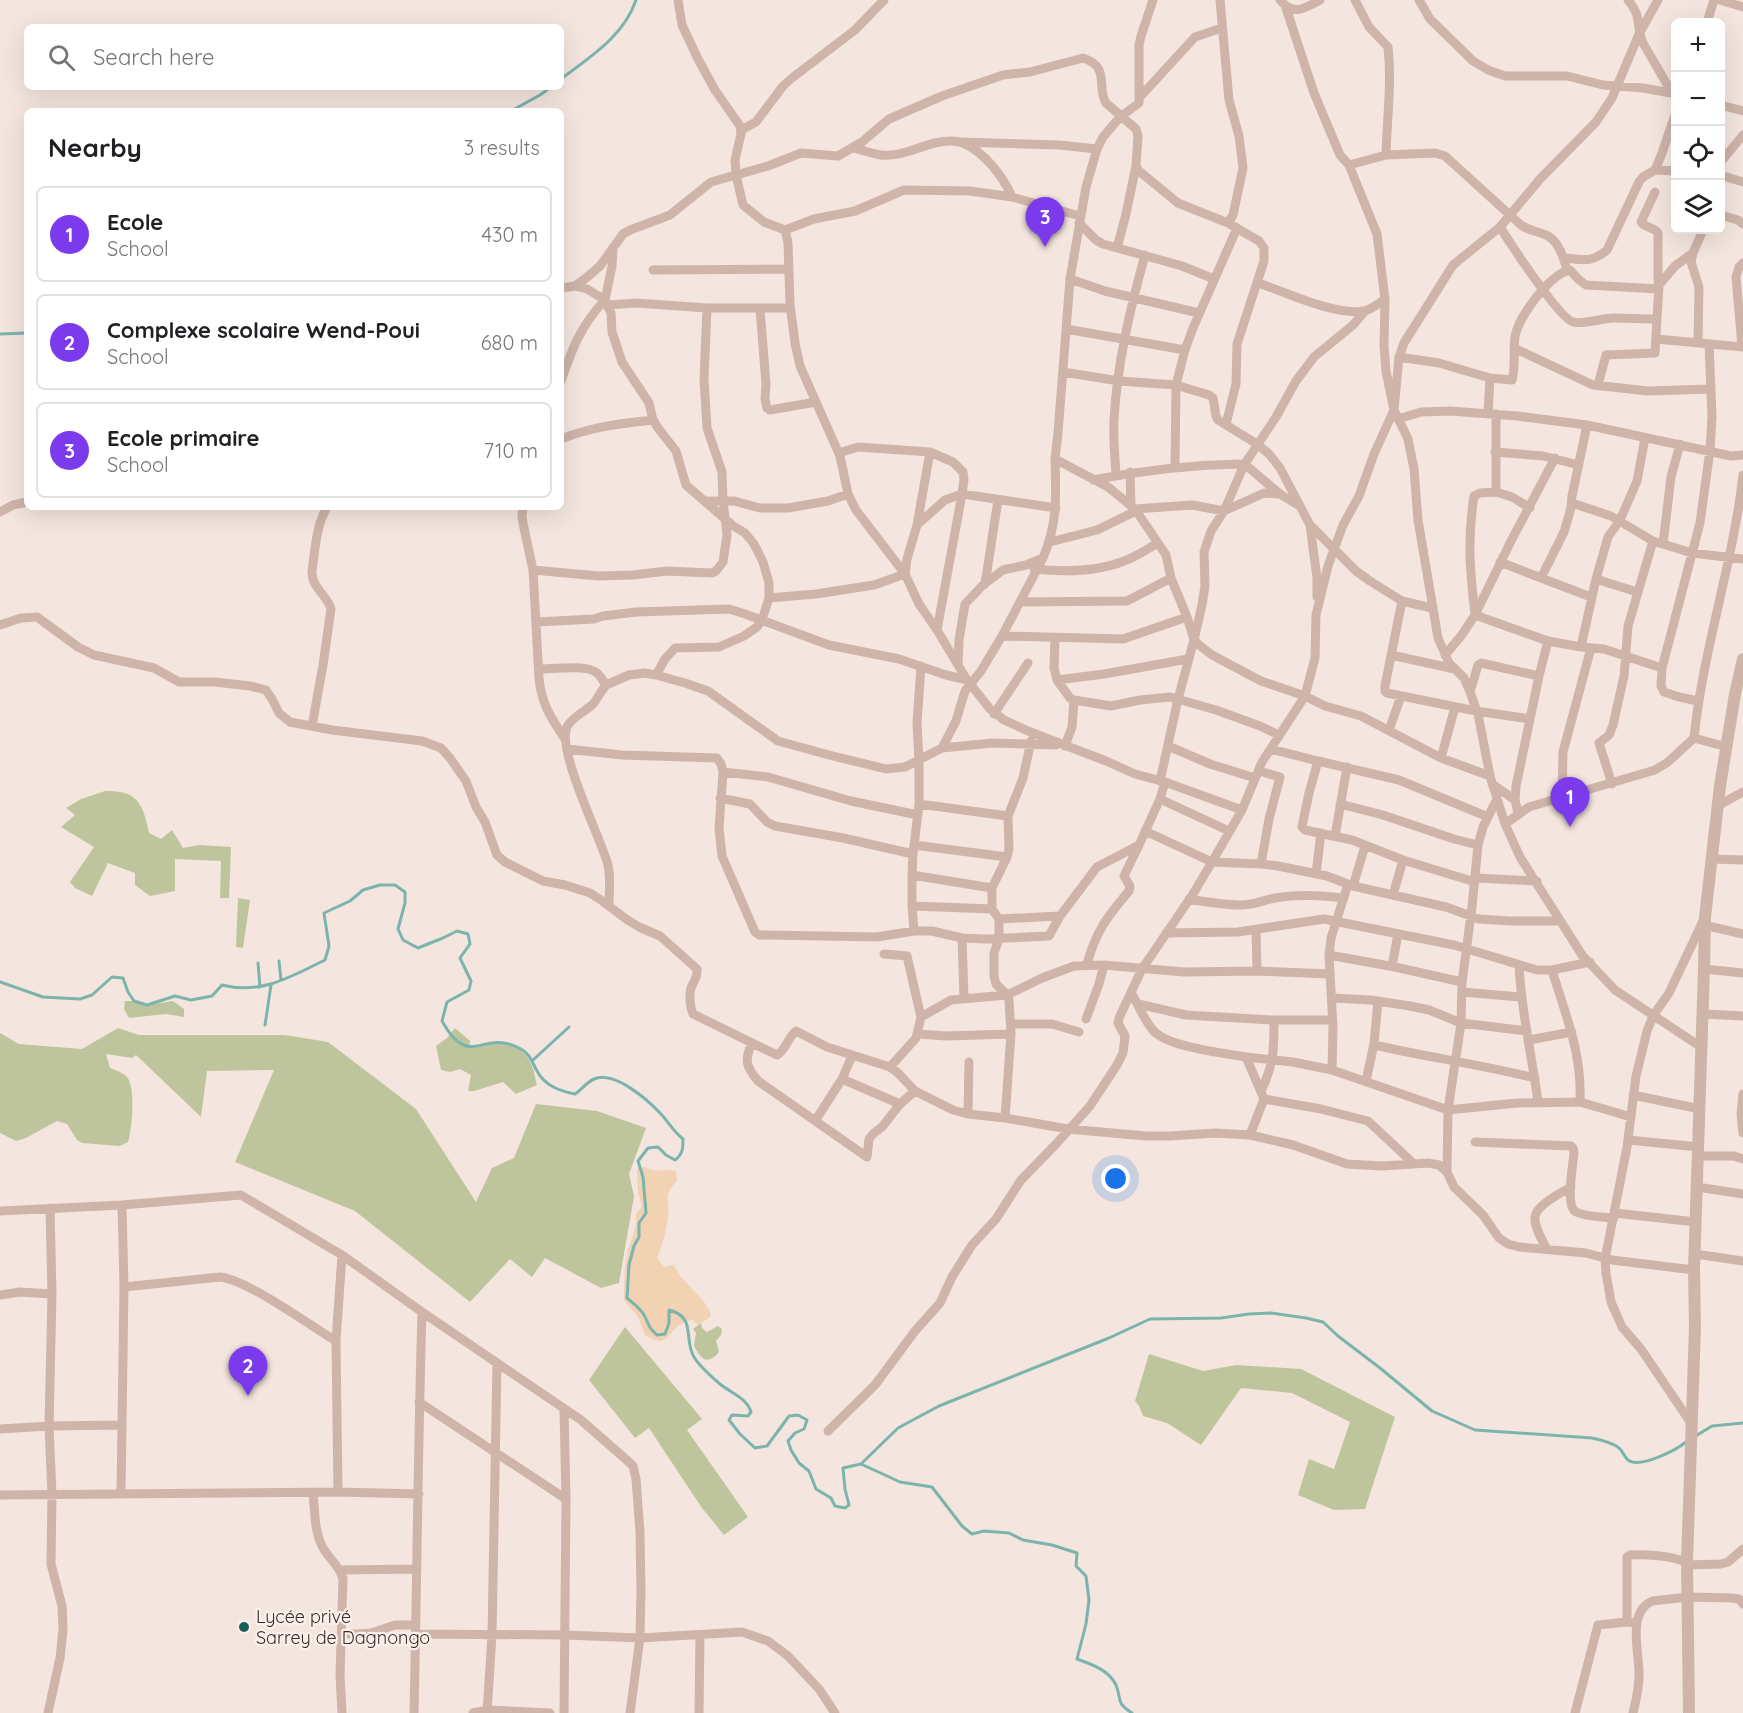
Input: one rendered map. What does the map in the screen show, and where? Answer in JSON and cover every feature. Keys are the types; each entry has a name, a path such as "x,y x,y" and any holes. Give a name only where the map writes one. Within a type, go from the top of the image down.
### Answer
{"street":[{"path":"741,130 756,122 788,82 855,30 884,0"},
{"path":"942,748 956,721 969,682 981,671 1002,636 1050,542 1056,508 1055,459 1070,279 1079,220 1096,149 1120,117 1139,103 1139,45 1153,0"},
{"path":"1220,0 1229,100 1239,136 1243,168 1233,215 1228,222"},
{"path":"1283,4 1292,10 1298,10 1320,0"},
{"path":"1355,0 1369,27 1388,46 1390,87 1386,155"},
{"path":"1419,0 1430,19 1473,61 1488,70 1505,76 1567,76 1671,93"},
{"path":"1628,0 1636,9 1639,34 1671,89"},
{"path":"1316,615 1328,566 1343,525 1359,496 1374,454 1396,415 1399,357 1404,343 1452,265 1500,227 1540,179 1596,122 1612,98 1639,34 1658,0"},
{"path":"1708,18 1714,0"},
{"path":"1720,0 1743,6"},
{"path":"679,2 682,26 698,59 715,90 740,126 735,160 743,205 764,222 784,230 814,219 855,211 904,190 970,191 1012,196 1079,220 1096,240 1182,266 1214,279"},
{"path":"1283,4 1314,93 1340,156 1349,165 1377,234 1385,299 1386,372 1396,415 1408,439 1414,469 1418,520 1438,638 1444,655 1464,678 1470,692 1491,780 1505,824 1516,849 1582,955 1615,990 1701,1047"},
{"path":"1139,98 1195,37 1222,28"},
{"path":"575,286 600,266 621,237 630,230 669,215 711,182 768,166 801,153 838,156 854,148 889,119 942,96 1003,75 1030,72 1083,58 1091,60 1102,76 1103,99 1120,117 1136,129 1138,136 1136,166 1117,248"},
{"path":"1725,106 1743,111"},
{"path":"1725,156 1741,140"},
{"path":"854,148 874,154 889,155 944,141 1059,145 1096,149"},
{"path":"961,142 998,172 1012,196"},
{"path":"1564,258 1580,261 1591,260 1598,258 1607,250 1639,182 1655,170 1671,142"},
{"path":"1349,165 1386,155 1435,153 1445,156 1528,229 1552,238 1568,270 1586,285 1659,287"},
{"path":"1136,166 1152,183 1178,203 1228,222 1259,241 1264,248 1264,261 1258,283 1237,344 1236,384 1226,424"},
{"path":"1655,170 1671,171"},
{"path":"1725,177 1743,182"},
{"path":"1598,385 1605,356 1608,354 1655,354 1659,287 1658,233 1641,222 1655,192"},
{"path":"1725,216 1743,224"},
{"path":"1500,227 1559,312 1572,322 1614,318 1656,319"},
{"path":"1175,466 1176,384 1185,350 1199,313 1237,228"},
{"path":"784,230 788,243 790,308 795,343 801,366 839,453 848,494 856,510 905,574 919,604 969,682 994,714 1034,733 1106,760 1135,774 1163,781 1242,810"},
{"path":"1698,343 1700,298 1692,266 1693,253 1701,234"},
{"path":"613,248 606,302 614,339 622,362 651,405 653,420 676,451 686,485 726,520 745,533 754,544 763,562 769,583 769,598 762,620 757,627 723,646 675,648 665,659 656,675"},
{"path":"1659,287 1675,266 1693,253"},
{"path":"1116,475 1114,421 1119,381 1133,298 1145,255"},
{"path":"1656,339 1742,346 1736,277 1743,263"},
{"path":"653,270 788,269"},
{"path":"1399,357 1439,363 1490,378 1512,380 1515,337 1521,319 1544,289 1568,270"},
{"path":"1070,279 1105,291 1199,313"},
{"path":"1258,283 1333,308 1365,311"},
{"path":"564,288 575,286 587,289 606,302 707,308 790,308"},
{"path":"1087,964 1092,943 1106,918 1129,891 1130,886 1124,876 1160,799 1168,746 1205,586 1204,552 1210,531 1224,511 1244,465 1276,417 1296,381 1314,357 1353,325 1365,311 1385,299"},
{"path":"564,373 578,336 590,316 606,302"},
{"path":"533,570 598,576 667,571 712,573 723,562 727,535 722,472 707,428 704,379 707,308"},
{"path":"760,309 767,408 770,410 816,402"},
{"path":"1066,329 1185,350"},
{"path":"1698,701 1664,692 1660,686 1662,668 1700,523 1710,450 1712,416 1708,344"},
{"path":"1515,348 1589,384 1648,391 1710,389"},
{"path":"1063,372 1119,381 1176,384 1209,395 1213,398 1218,420 1269,454 1280,468 1310,525 1356,571 1402,601 1432,608"},
{"path":"1490,378 1496,492"},
{"path":"1396,415 1450,411 1587,424 1731,456 1743,455"},
{"path":"564,438 581,431 653,420"},
{"path":"1541,578 1564,532 1587,424"},
{"path":"1562,797 1563,752 1586,648 1591,597 1608,537 1620,520 1637,481 1645,438"},
{"path":"1663,544 1671,477 1680,444"},
{"path":"839,453 858,447 930,452 953,462 963,472 962,494 937,630"},
{"path":"905,574 930,452"},
{"path":"1495,452 1555,458 1579,465"},
{"path":"1444,655 1475,615 1555,458"},
{"path":"1055,459 1108,487 1134,508 1166,555 1171,578 1194,640 1212,654 1261,681 1305,696 1325,706 1361,716 1441,758 1491,780 1515,800"},
{"path":"1093,480 1175,466 1244,465 1300,507"},
{"path":"1130,472 1134,508"},
{"path":"1505,824 1529,807 1655,770 1668,762 1694,738 1698,701 1730,557 1743,475"},
{"path":"1475,615 1468,551 1469,524 1475,494 1496,492 1512,497 1530,508"},
{"path":"1050,542 1097,530 1134,508 1191,505 1224,511 1264,493 1280,494"},
{"path":"706,501 739,502 760,508 788,508 828,501 848,494"},
{"path":"916,525 945,500 962,494 1056,508"},
{"path":"985,584 998,500"},
{"path":"0,512 24,503"},
{"path":"1572,503 1620,520 1653,541 1692,553 1743,559"},
{"path":"312,726 331,609 311,578 318,530 325,510"},
{"path":"523,510 522,517 533,570 540,690 543,703 566,744 579,790 602,845 610,880 609,906"},
{"path":"828,1431 875,1385 915,1331 940,1303 952,1277 972,1245 996,1219 1021,1180 1090,1106 1118,1065 1123,1053 1125,1036 1118,1020 1142,969 1212,862 1242,810 1257,774 1271,749 1305,696 1315,658 1317,578 1310,525"},
{"path":"1612,784 1599,743 1609,735 1613,725 1624,676 1628,626 1653,541"},
{"path":"1016,568 1071,570 1113,565 1127,561 1158,543"},
{"path":"958,665 959,640 965,604 1003,570 1016,568 1043,558"},
{"path":"1500,562 1591,597"},
{"path":"769,598 816,594 874,585 905,574"},
{"path":"1021,602 1127,601 1171,578"},
{"path":"1596,579 1637,592"},
{"path":"1402,601 1385,691 1455,707 1530,719"},
{"path":"536,622 594,619 636,612 724,609 739,612 829,645 899,658 969,682"},
{"path":"1475,615 1548,641 1604,649 1662,668"},
{"path":"0,625 21,618 37,617 78,647 94,655 154,668 179,682 215,682 266,690 279,713 290,722 332,730 422,741 441,748 466,781 497,855 505,862 543,881 590,893 639,927 660,936 697,969 697,979 690,993 693,1014 777,1055 795,1031 827,1047 890,1067 915,1091 953,1110 968,1114 1068,1129 1146,1136 1215,1133 1250,1135 1293,1144 1347,1164 1439,1165 1447,1172 1454,1187 1482,1215 1499,1238 1508,1244 1586,1253 1605,1259 1694,1270"},
{"path":"1002,636 1127,638 1187,617"},
{"path":"1055,638 1054,668 1057,680 1074,700 1111,706 1170,697 1231,715 1279,735"},
{"path":"1518,813 1515,800 1516,786 1548,641"},
{"path":"1391,655 1455,669"},
{"path":"1057,680 1188,659"},
{"path":"1689,1713 1687,1564 1705,921 1727,747 1743,659"},
{"path":"994,714 1028,663"},
{"path":"1470,692 1481,663 1539,676"},
{"path":"914,931 912,875 919,804 920,761 917,723 921,666"},
{"path":"539,669 592,670 606,685"},
{"path":"566,744 568,724 595,702 606,685 628,675 645,673 708,691 778,741 886,769 905,767 942,748 993,743 1064,745"},
{"path":"1389,730 1401,696"},
{"path":"1064,745 1072,727 1074,700"},
{"path":"1441,758 1455,707"},
{"path":"1005,1118 1011,1029 1009,1000 996,984 994,976 994,953 999,939 999,920 992,909 992,888 1007,857 1009,849 1008,816 1023,778 1034,733"},
{"path":"1694,738 1727,747"},
{"path":"566,744 622,755 714,757 721,764 723,772 719,842 722,856 757,934 877,938 914,931 932,931 962,938 999,939 1049,936 1060,916 1097,867 1139,845"},
{"path":"1168,746 1210,764 1280,777 1261,864"},
{"path":"1271,749 1399,780 1488,817"},
{"path":"1318,761 1302,827 1305,830 1352,840 1403,860 1475,880 1537,881"},
{"path":"1335,836 1347,767"},
{"path":"723,772 768,777 851,801 918,815"},
{"path":"1719,805 1743,792"},
{"path":"720,798 750,804 767,822 776,826 913,849 1007,857"},
{"path":"1160,799 1229,831"},
{"path":"1447,1172 1448,1110 1461,1023 1462,982 1478,845 1497,799"},
{"path":"919,804 1008,816"},
{"path":"1340,804 1478,845"},
{"path":"1145,831 1212,862 1261,864 1316,874 1351,885 1446,907 1479,919 1559,921"},
{"path":"1316,874 1321,833"},
{"path":"1332,1070 1332,998 1329,955 1336,922 1365,846"},
{"path":"1713,859 1743,860"},
{"path":"1393,895 1403,860"},
{"path":"912,875 992,888"},
{"path":"1190,898 1209,903 1243,905 1289,896 1344,898"},
{"path":"912,906 992,909"},
{"path":"999,920 1060,916"},
{"path":"1166,933 1256,930 1317,919 1467,949 1537,970 1552,970 1590,962"},
{"path":"1705,921 1743,934"},
{"path":"1691,1423 1641,1349 1618,1320 1608,1287 1605,1259 1628,1140 1633,1095 1647,1031 1705,921"},
{"path":"1256,930 1257,971"},
{"path":"1392,966 1398,934"},
{"path":"962,938 964,998"},
{"path":"884,954 907,956 921,1017 918,1034 890,1067"},
{"path":"1329,955 1462,982"},
{"path":"921,1017 951,1000 1007,995 1042,978 1074,966 1087,964 1184,972 1257,971 1329,974"},
{"path":"1086,1019 1104,965"},
{"path":"1519,965 1520,997 1538,1102"},
{"path":"1704,969 1743,973"},
{"path":"1552,970 1572,1032 1579,1064 1580,1102"},
{"path":"1131,992 1152,1030 1168,1040 1189,1046 1332,1070 1448,1110 1538,1102 1580,1102 1631,1117"},
{"path":"1462,992 1520,997"},
{"path":"1332,998 1378,1001 1429,1010 1461,1023 1528,1036 1572,1032"},
{"path":"1366,1081 1374,1045 1378,1001"},
{"path":"1138,1004 1186,1015 1274,1020 1332,1020"},
{"path":"1703,1014 1743,1016"},
{"path":"1250,1135 1270,1072 1274,1020"},
{"path":"918,1034 946,1036 1052,1024 1079,1032"},
{"path":"752,1043 747,1058 748,1067 758,1081 867,1157 869,1139 900,1104 915,1091"},
{"path":"1374,1045 1535,1078"},
{"path":"815,1121 842,1079 852,1056"},
{"path":"1246,1057 1262,1095"},
{"path":"968,1114 969,1062"},
{"path":"842,1079 900,1104"},
{"path":"1743,1094 1741,1114 1743,1132"},
{"path":"1262,1095 1368,1121 1414,1164"},
{"path":"1633,1095 1700,1109"},
{"path":"1628,1140 1743,1159"},
{"path":"1475,1142 1571,1146 1574,1150 1570,1200 1574,1211 1585,1214 1696,1222"},
{"path":"1546,1249 1534,1219 1536,1213 1546,1202 1571,1187"},
{"path":"1697,1187 1743,1194"},
{"path":"0,1210 122,1205 241,1195 342,1255 581,1420 629,1462 634,1471 640,1532 640,1638 630,1713"},
{"path":"121,1493 124,1287 122,1205"},
{"path":"48,1713 60,1658 63,1629 62,1606 51,1564 50,1208"},
{"path":"1695,1254 1743,1261"},
{"path":"338,1492 336,1341 342,1255"},
{"path":"124,1287 229,1278 270,1300 336,1341"},
{"path":"0,1295 20,1292 52,1294"},
{"path":"414,1713 422,1311"},
{"path":"487,1711 492,1635 497,1364"},
{"path":"419,1402 566,1499"},
{"path":"564,1409 566,1499 564,1713"},
{"path":"0,1429 122,1425"},
{"path":"0,1495 338,1492 419,1494"},
{"path":"313,1493 316,1528 321,1544 340,1570 343,1579 340,1675 342,1713"},
{"path":"1633,1713 1639,1678 1627,1557 1657,1555 1674,1557 1687,1564 1721,1564 1728,1562 1743,1549"},
{"path":"340,1570 417,1569"},
{"path":"1632,1623 1647,1603 1652,1601 1688,1597 1732,1598 1739,1599 1743,1604"},
{"path":"1575,1713 1596,1628 1600,1624 1632,1623"},
{"path":"342,1634 371,1633 395,1625 416,1629 492,1635 640,1638 742,1632 768,1641 788,1656 819,1689 835,1713"},
{"path":"699,1713 700,1635"},
{"path":"473,1713 487,1711 550,1713"}],"green space":[{"path":"105,791 116,791 132,796 141,807 149,833 161,839 172,830 183,848 199,845 231,847 229,898 220,898 221,861 175,859 175,891 150,896 135,885 135,873 108,863 92,896 75,888 70,882 94,847 61,827 75,815 66,808 81,799"},
{"path":"238,898 250,900 243,948 236,947"},
{"path":"125,1001 147,1005 173,1001 184,1009 184,1017 166,1014 129,1018 124,1009"},
{"path":"118,1028 139,1035 285,1035 328,1042 416,1109 476,1202 492,1168 514,1158 536,1104 597,1111 646,1128 629,1174 634,1196 619,1283 601,1288 545,1258 532,1277 510,1259 470,1302 355,1211 235,1162 274,1070 207,1071 201,1117 136,1055 132,1058 106,1054 110,1068 127,1077 132,1090 131,1128 128,1142 120,1146 82,1143 77,1140 67,1124 57,1121 16,1141 0,1133 0,1033 19,1044 82,1049"},
{"path":"455,1028 470,1041 469,1047 503,1044 518,1048 531,1064 537,1085 516,1094 503,1082 468,1091 471,1075 460,1069 450,1072 441,1070 436,1046"},
{"path":"701,1323 702,1328 707,1332 718,1326 722,1329 716,1341 719,1352 708,1360 699,1354 694,1346 696,1333 693,1329"},
{"path":"625,1327 702,1419 687,1430 748,1517 724,1535 702,1508 649,1428 635,1438 589,1380"},
{"path":"1149,1354 1203,1371 1236,1365 1301,1369 1395,1417 1365,1509 1334,1510 1298,1495 1309,1459 1334,1469 1350,1422 1292,1393 1241,1388 1201,1445 1167,1423 1143,1416 1135,1401"}],"sand":[{"path":"645,1167 653,1170 676,1171 677,1180 668,1194 667,1226 657,1258 664,1267 674,1265 683,1279 705,1303 711,1316 697,1325 692,1319 679,1325 666,1339 660,1341 645,1335 638,1317 624,1300 627,1253 635,1227 636,1214 642,1206 638,1192 637,1169"}],"waterway":[{"path":"564,77 615,35 631,13 636,0"},
{"path":"516,108 547,90"},
{"path":"0,334 24,333"},
{"path":"0,982 43,997 80,999 92,995 112,977 123,978 134,1001 147,1005 175,996 191,1000 212,996 222,985 250,988 275,983 325,960 329,946 324,913 350,901 363,890 380,885 395,885 405,892 405,903 398,929 403,940 418,948 457,931 468,934 470,944 460,958 471,981 469,990 447,1002 442,1021 460,1043 468,1046 505,1043 517,1047 527,1054 544,1080 553,1087 569,1093 575,1094 591,1080 602,1077 621,1082 648,1101 683,1139 682,1151 675,1160 658,1147 648,1148 638,1161 643,1177 646,1213 639,1223 639,1237 629,1265 627,1298 640,1310 650,1328 657,1335 665,1334 669,1323 669,1310 678,1313 683,1318 688,1329 691,1350 696,1360 749,1407 751,1412 748,1416 732,1415 729,1420 740,1434 755,1448 767,1446 789,1416 798,1415 807,1420 804,1429 795,1433 788,1441 791,1450 799,1463 809,1471 816,1489 831,1498 835,1506 845,1508 849,1505 843,1468 861,1464 900,1482 932,1487 962,1526 972,1534 984,1531 1009,1533 1023,1540 1052,1545 1077,1553 1076,1566 1086,1576 1089,1600 1086,1624 1077,1659 1109,1675 1116,1685 1121,1703 1132,1713"},
{"path":"279,961 281,980"},
{"path":"258,963 260,987"},
{"path":"265,1025 271,985"},
{"path":"533,1060 569,1027"},
{"path":"861,1464 898,1428 939,1406 1109,1338 1150,1319 1221,1318 1271,1313 1323,1322 1432,1411 1475,1430 1592,1438 1616,1446 1628,1460 1634,1462 1658,1457 1686,1442"},
{"path":"1694,1437 1712,1426 1743,1423"}],"place":[{"name":"Ecole primaire","path":"1045,247"},
{"name":"Ecole","path":"1570,827"},
{"name":"Complexe scolaire Wend-Poui","path":"248,1396"},
{"name":"Lycée privé Sarrey de Dagnongo","path":"244,1627"}]}
